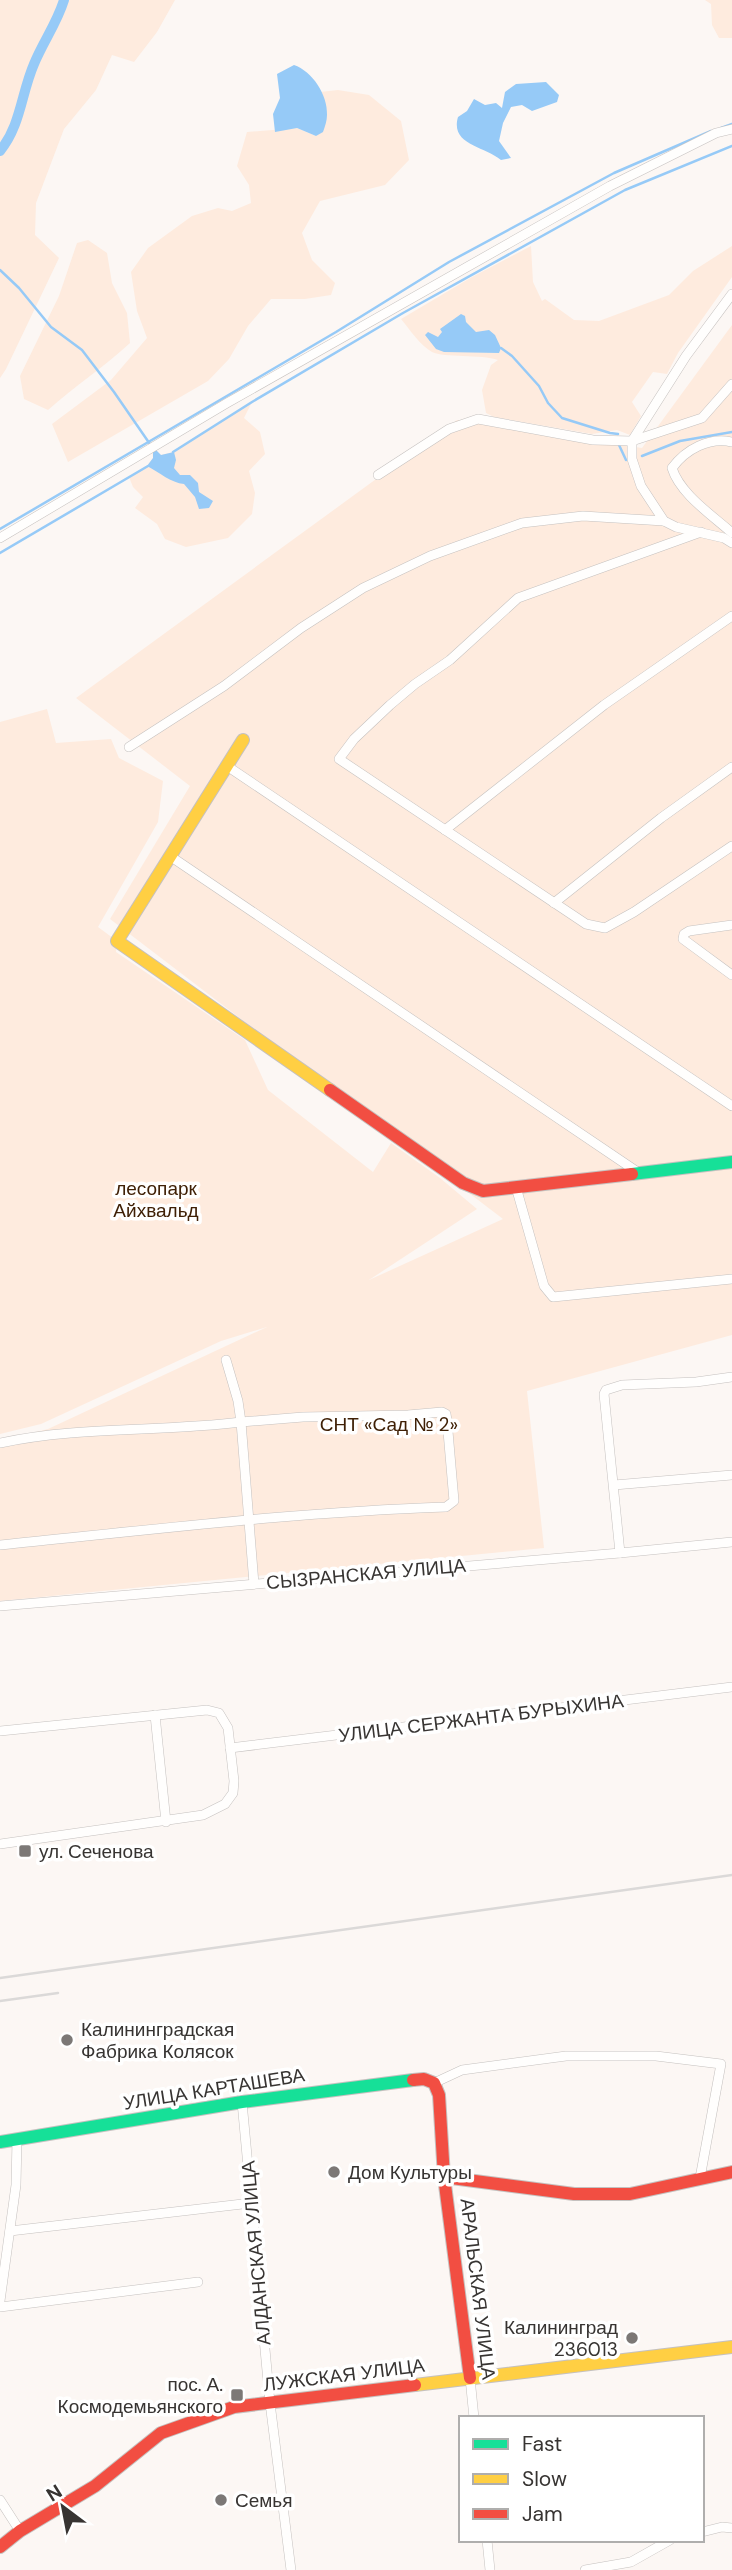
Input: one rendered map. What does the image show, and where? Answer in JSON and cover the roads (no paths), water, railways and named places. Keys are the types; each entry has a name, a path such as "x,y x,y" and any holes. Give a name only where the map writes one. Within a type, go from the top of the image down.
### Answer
{"street":[{"path":"0,538 239,397 610,186 716,133 732,129"},
{"path":"664,521 641,486 632,458 632,440 686,356 732,294"},
{"path":"378,475 449,429 478,419 593,440 632,440 702,418 732,384"},
{"path":"732,442 724,440 701,444 680,457 672,468 685,490 732,533"},
{"path":"129,747 224,686 300,628 363,588 430,556 522,523 583,516 664,521 732,543"},
{"path":"701,531 518,598 450,660 415,684 354,739 339,759 586,924 605,928 634,912 732,846"},
{"path":"445,830 604,705 732,616"},
{"path":"243,740 117,941 463,1183 483,1191 732,1162"},
{"path":"227,766 732,1106"},
{"path":"554,903 661,818 732,767"},
{"path":"170,856 639,1172"},
{"path":"732,925 689,931 684,934 683,939 732,975"},
{"path":"516,1187 544,1286 553,1297 732,1279"},
{"path":"226,1360 241,1422 254,1584"},
{"path":"620,1553 606,1390 622,1385 696,1382 732,1377"},
{"path":"0,1443 101,1430 201,1427 303,1417 442,1412 446,1414 447,1420 454,1496 452,1503 446,1507 329,1511 248,1521 200,1522 0,1545"},
{"path":"614,1485 732,1475"},
{"name":"СЫЗРАНСКАЯ УЛИЦА","path":"0,1606 732,1542"},
{"name":"УЛИЦА СЕРЖАНТА БУРЫХИНА","path":"230,1748 732,1687"},
{"path":"0,1731 207,1710 219,1713 228,1728 233,1793 225,1804 203,1815 0,1844"},
{"path":"155,1715 166,1822"},
{"path":"434,2083 462,2070 566,2056 656,2056 721,2064 700,2178"},
{"name":"УЛИЦА КАРТАШЕВА","path":"0,2142 242,2102 424,2078 434,2083"},
{"name":"АРАЛЬСКАЯ УЛИЦА","path":"434,2083 439,2095 444,2177 474,2416"},
{"name":"АЛДАНСКАЯ УЛИЦА","path":"242,2102 270,2403 291,2570"},
{"path":"0,2301 16,2185 17,2139"},
{"path":"444,2177 574,2194 631,2194 732,2172"},
{"path":"10,2231 251,2203"},
{"path":"0,2307 198,2283"},
{"name":"ЛУЖСКАЯ УЛИЦА","path":"0,2547 20,2531 95,2486 161,2433 234,2407 732,2347"},
{"path":"0,2500 20,2531"},
{"path":"704,2532 722,2527 732,2528"},
{"path":"487,2542 490,2570"},
{"path":"585,2570 631,2562 666,2542"}],"water":[{"path":"294,65 313,78 325,100 326,121 323,132 316,136 297,128 275,132 273,114 280,98 277,74"},
{"path":"546,82 559,95 557,102 532,111 522,105 511,107 503,123 499,141 511,158 501,160 470,144 459,134 458,117 467,111 474,99 485,105 496,103 502,108 505,92 516,84"},
{"path":"461,314 476,332 489,330 495,335 501,348 499,353 444,352 436,349 425,335 428,332 438,337 442,332 440,329"},
{"path":"153,447 161,455 174,452 174,468 180,475 190,475 198,483 199,492 213,501 209,508 199,509 195,497 184,484 147,466 153,458"}],"waterway":[{"path":"0,151 17,120 34,64 64,0"},
{"path":"721,128 732,124"},
{"path":"0,529 336,332 449,262 614,173 711,131"},
{"path":"173,452 403,313 625,190 732,146"},
{"path":"0,270 19,288 51,327 82,350 152,447"},
{"path":"501,348 512,356 539,386 548,403 562,418 618,434"},
{"path":"642,456 680,441 732,432"},
{"path":"619,445 626,460"},
{"path":"0,553 148,466"}],"railway":[{"path":"0,1978 732,1875"},
{"path":"0,2001 58,1993"}],"place":[{"name":"ул. Сеченова","path":"25,1851"},
{"name":"Калининградская Фабрика Колясок","path":"67,2040"},
{"name":"Дом Культуры","path":"334,2172"},
{"name":"Калининград 236013","path":"632,2338"},
{"name":"пос. А. Космодемьянского","path":"237,2395"},
{"name":"Семья","path":"221,2500"}],"park label":[{"name":"лесопарк Айхвальд","path":"156,1199"},
{"name":"СНТ «Сад № 2»","path":"389,1424"}]}
